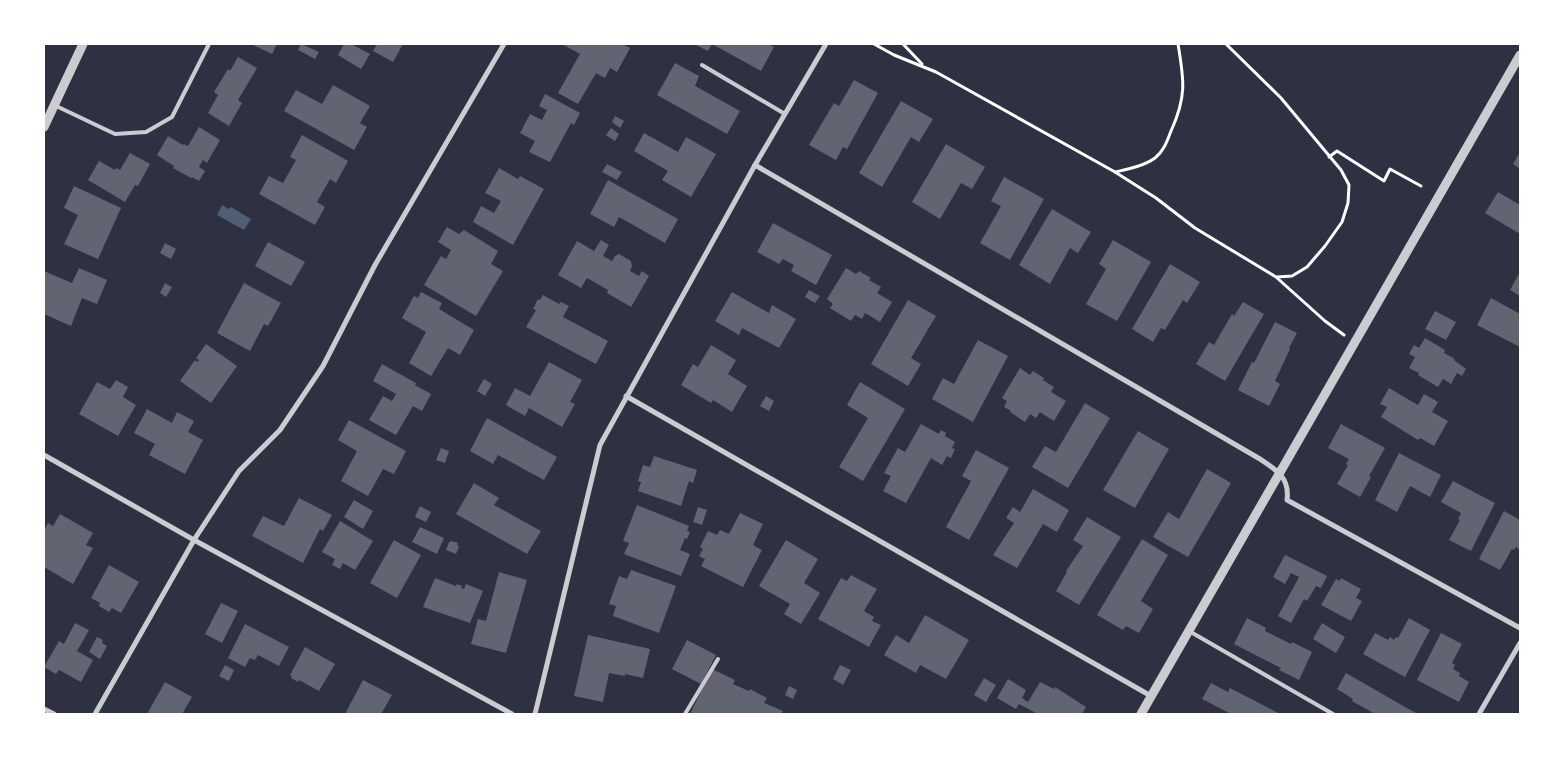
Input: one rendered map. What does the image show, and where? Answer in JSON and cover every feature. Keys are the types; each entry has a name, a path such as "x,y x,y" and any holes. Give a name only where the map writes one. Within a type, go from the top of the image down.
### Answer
{"street":[{"path":"44,127 83,44"},
{"path":"95,714 194,540 239,471 280,430 323,366 375,265 504,44"},
{"path":"535,714 600,445 755,165 826,44"},
{"path":"1141,714 1520,55"},
{"path":"755,165 1280,472 1288,490 1287,500 1520,628"},
{"path":"626,396 1151,696"},
{"path":"44,455 194,540 512,714"},
{"path":"1479,714 1520,643"},
{"path":"44,708 54,714"}],"lane":[{"path":"54,105 115,134 146,132 172,117 209,44"},
{"path":"702,65 785,114"},
{"path":"1188,631 1333,714"},
{"path":"685,714 718,659"}],"path":[{"path":"874,44 894,55 936,72 1115,172 1156,198 1195,228 1276,277 1325,321 1354,343"},
{"path":"903,44 924,66"},
{"path":"1115,172 1148,162 1155,158 1165,147 1176,122 1183,99 1184,76 1178,44"},
{"path":"1226,44 1281,98 1341,170 1349,185 1348,203 1342,222 1325,246 1307,267 1292,276 1276,277"},
{"path":"1329,157 1337,150 1384,181 1390,169 1421,186"}],"water":[{"path":"222,205 229,209 231,207 251,219 244,230 217,215"}],"building":[{"path":"251,44 277,44 272,54"},
{"path":"301,44 319,52 315,59 298,50"},
{"path":"344,44 351,44 370,54 361,69 338,55"},
{"path":"377,44 403,44 393,62 373,51"},
{"path":"562,44 622,44 630,48 617,72 610,68 605,78 596,73 578,104 558,93 580,54"},
{"path":"694,44 712,44 708,51"},
{"path":"712,44 768,44 774,47 761,71"},
{"path":"238,57 257,68 238,100 242,103 229,126 208,113 218,95 214,92"},
{"path":"675,63 699,76 695,86 740,111 727,134 657,95"},
{"path":"854,80 878,93 847,149 843,147 836,160 809,145 834,103 839,106"},
{"path":"333,85 370,106 360,123 367,127 354,150 284,111 296,90 322,104"},
{"path":"545,94 580,113 574,125 571,123 550,162 529,152 535,141 520,133 530,114 542,120 547,110 539,106"},
{"path":"901,101 933,119 919,142 911,137 882,187 859,173"},
{"path":"615,116 624,121 620,128 612,122"},
{"path":"199,127 220,140 207,163 203,160 199,167 205,171 199,181 173,168 174,166 157,155 168,136 188,146"},
{"path":"611,128 619,134 615,141 606,135"},
{"path":"644,133 678,152 686,137 716,154 691,197 662,180 668,171 634,151"},
{"path":"302,135 348,161 336,183 330,179 317,202 325,207 315,225 259,194 269,176 283,183 296,160 290,157"},
{"path":"946,144 985,167 972,189 961,183 940,219 912,202"},
{"path":"1520,152 1520,169 1513,164"},
{"path":"130,153 150,164 138,186 135,185 125,202 88,180 99,161 115,170 116,168 120,170"},
{"path":"607,164 622,172 617,180 602,172"},
{"path":"499,168 518,179 520,176 544,189 513,245 473,222 481,206 494,213 501,201 485,193"},
{"path":"1004,177 1044,199 1010,260 980,243 1001,206 991,201"},
{"path":"608,180 678,219 665,243 619,217 614,227 590,214"},
{"path":"74,186 121,208 98,259 64,244 78,215 64,208"},
{"path":"1498,192 1520,205 1520,234 1485,213"},
{"path":"1052,209 1091,232 1078,253 1070,248 1050,284 1019,265"},
{"path":"773,223 832,255 816,285 791,271 794,265 783,259 779,264 757,252"},
{"path":"447,227 459,234 464,230 498,251 491,264 503,271 476,316 424,285 441,256 446,259 451,250 438,242"},
{"path":"601,240 609,245 603,256 612,261 619,254 631,261 630,271 639,276 642,271 649,276 631,307 607,293 608,290 587,278 581,288 558,275 577,241 594,251"},
{"path":"1113,240 1151,262 1117,321 1086,304 1106,269 1099,264"},
{"path":"268,242 305,262 291,286 255,266"},
{"path":"165,243 176,249 171,259 160,253"},
{"path":"1170,264 1200,282 1187,303 1183,300 1165,330 1161,328 1153,342 1132,329"},
{"path":"79,268 107,280 97,304 82,298 71,326 44,314 44,271 72,283"},
{"path":"846,268 856,274 859,271 871,278 869,280 881,287 877,293 892,302 880,322 865,313 862,319 855,315 851,321 830,308 833,304 827,299"},
{"path":"1520,272 1520,296 1510,290"},
{"path":"165,283 172,287 166,297 160,293"},
{"path":"244,283 281,303 268,326 264,324 250,351 217,333"},
{"path":"809,290 820,296 815,303 805,297"},
{"path":"421,292 442,303 439,309 474,330 460,355 448,348 431,376 409,363 426,332 402,318 414,296 418,298"},
{"path":"732,292 769,313 772,305 796,319 779,348 742,328 739,335 715,321"},
{"path":"543,295 559,304 561,302 569,306 563,317 608,341 596,364 526,327 536,310 533,309 538,299 540,300"},
{"path":"1491,298 1520,314 1520,347 1477,325"},
{"path":"908,300 936,316 911,358 921,364 908,386 871,364"},
{"path":"1243,302 1264,314 1225,381 1196,364 1209,342 1214,345 1232,314 1234,316"},
{"path":"1435,311 1456,322 1446,340 1425,329"},
{"path":"1275,322 1297,333 1275,381 1280,384 1269,406 1238,390"},
{"path":"1425,338 1445,350 1444,353 1455,359 1466,369 1462,376 1457,373 1451,384 1443,379 1438,387 1409,368 1415,357 1409,354 1414,345 1419,348"},
{"path":"978,340 1008,356 973,422 932,399 943,378 954,384"},
{"path":"206,344 237,366 211,403 180,381 195,360 197,362 199,360 196,358"},
{"path":"711,345 736,360 728,374 747,386 732,412 713,400 711,403 681,385 693,364 698,367"},
{"path":"549,362 582,380 570,402 575,404 562,427 529,408 525,416 506,405 515,388 530,396"},
{"path":"382,364 416,383 415,385 431,394 422,411 413,406 396,435 369,420 383,396 392,401 396,394 373,381"},
{"path":"1020,368 1030,375 1033,371 1044,378 1043,380 1054,387 1051,392 1066,401 1054,421 1040,412 1036,418 1030,414 1025,422 1004,407 1007,401 1002,398"},
{"path":"484,379 492,384 485,396 477,391"},
{"path":"116,380 128,387 123,397 136,405 118,436 79,414 97,382 110,389"},
{"path":"860,382 905,409 863,481 839,467 868,418 847,405"},
{"path":"1389,388 1418,405 1424,394 1438,402 1432,412 1448,421 1434,446 1420,438 1418,440 1381,417 1387,407 1380,404"},
{"path":"766,396 774,401 769,411 760,406"},
{"path":"1085,403 1110,418 1068,488 1032,467 1045,446 1056,452"},
{"path":"147,409 172,423 177,412 194,421 188,432 203,440 185,474 149,455 155,444 134,433"},
{"path":"487,418 557,457 544,480 498,455 493,464 470,451"},
{"path":"349,420 406,451 394,474 383,469 368,496 341,481 357,451 338,440"},
{"path":"921,424 939,434 941,430 946,433 945,436 955,442 952,448 955,449 951,458 947,456 942,465 931,458 906,503 883,491 891,476 884,473 898,448 905,452"},
{"path":"1341,424 1385,448 1369,476 1371,477 1360,497 1337,484 1348,465 1346,464 1349,459 1328,448"},
{"path":"1138,431 1169,449 1135,508 1103,490"},
{"path":"441,448 449,451 445,463 436,460"},
{"path":"976,450 1009,468 969,540 946,527 971,481 962,476"},
{"path":"1399,453 1441,475 1430,497 1410,486 1397,512 1375,500"},
{"path":"654,456 697,470 693,483 689,481 681,506 638,491 641,482 638,481 643,465 650,467"},
{"path":"1207,469 1231,483 1188,557 1153,537 1168,512 1179,519"},
{"path":"1453,481 1495,503 1471,551 1449,540 1460,520 1458,519 1461,513 1441,502"},
{"path":"474,483 499,498 494,505 541,531 527,554 456,514"},
{"path":"1033,489 1069,510 1057,532 1043,524 1017,568 993,555 1014,523 1006,518 1013,507 1020,512"},
{"path":"299,498 332,515 323,531 320,529 303,563 252,536 263,516 284,526"},
{"path":"354,500 373,511 363,529 344,517"},
{"path":"637,505 689,526 687,531 690,532 680,550 690,554 681,576 624,554 629,543 623,541"},
{"path":"420,506 431,512 426,522 415,517"},
{"path":"698,507 707,510 702,525 693,522"},
{"path":"1504,511 1520,520 1520,550 1516,547 1514,550 1512,549 1500,570 1479,559"},
{"path":"740,513 763,524 753,545 762,550 743,587 701,566 705,559 699,556 703,549 700,547 708,531 717,535 720,530 729,534"},
{"path":"60,514 93,533 86,545 93,548 73,584 44,567 44,530 48,523 53,526"},
{"path":"1087,517 1121,537 1079,605 1056,591 1066,571 1083,546 1073,540"},
{"path":"340,521 373,541 355,570 343,563 340,569 332,565 335,559 322,552"},
{"path":"420,527 444,538 437,554 412,542"},
{"path":"1142,539 1168,555 1141,601 1153,609 1139,633 1126,626 1123,630 1097,615"},
{"path":"394,540 421,555 397,598 370,583"},
{"path":"786,540 818,559 804,583 820,593 801,624 784,614 790,604 759,586"},
{"path":"451,541 458,543 457,545 459,546 456,554 446,550"},
{"path":"1285,555 1327,576 1321,588 1316,586 1307,601 1304,599 1291,623 1278,616 1299,577 1291,573 1285,584 1273,577"},
{"path":"109,565 139,582 121,613 112,608 109,612 99,606 100,603 91,598"},
{"path":"631,570 676,586 659,633 613,616 616,606 609,604 619,576 627,579"},
{"path":"499,572 527,580 506,653 471,644 478,619 486,621"},
{"path":"851,575 877,589 864,611 874,617 872,621 881,625 869,647 818,619 841,578 847,581"},
{"path":"435,578 456,586 457,584 464,589 466,584 483,591 470,623 423,607"},
{"path":"1341,578 1361,589 1356,598 1362,601 1351,621 1321,605 1336,579 1340,581"},
{"path":"221,603 238,611 222,643 205,634"},
{"path":"925,615 969,640 946,679 920,665 916,673 884,655 896,635 909,643"},
{"path":"1247,618 1266,628 1265,631 1312,652 1299,680 1279,670 1281,668 1234,644"},
{"path":"1409,618 1430,630 1405,677 1363,654 1375,633 1388,640 1390,637 1394,640 1396,637 1398,638"},
{"path":"75,623 89,630 77,651 93,660 81,682 59,670 56,674 44,667 59,641 64,644"},
{"path":"1322,623 1345,637 1336,653 1313,639"},
{"path":"245,624 289,647 279,666 258,655 255,660 250,658 245,667 228,658"},
{"path":"1441,633 1462,644 1452,663 1455,665 1453,669 1460,673 1459,676 1469,682 1459,702 1417,680"},
{"path":"588,635 650,649 643,678 609,673 603,702 574,696"},
{"path":"97,637 103,640 102,643 107,646 100,659 89,652"},
{"path":"687,640 716,655 701,684 672,669"},
{"path":"305,647 335,664 319,691 299,680 298,682 291,678 292,676 290,675"},
{"path":"225,665 234,670 229,681 219,676"},
{"path":"840,665 851,670 843,685 833,679"},
{"path":"712,669 735,680 733,684 749,691 750,689 767,698 764,703 783,711 781,714 690,714"},
{"path":"1346,673 1418,714 1375,714 1352,701 1353,699 1337,689"},
{"path":"984,678 996,685 986,702 974,695"},
{"path":"1008,679 1026,690 1022,698 1028,702 1040,682 1054,689 1055,687 1086,707 1082,714 1038,714 1019,704 1016,709 997,698"},
{"path":"363,680 392,695 381,714 345,714"},
{"path":"165,682 192,697 182,714 147,714"},
{"path":"1211,683 1228,692 1230,688 1280,714 1231,714 1202,699"},
{"path":"789,686 797,690 793,699 785,695"}]}
